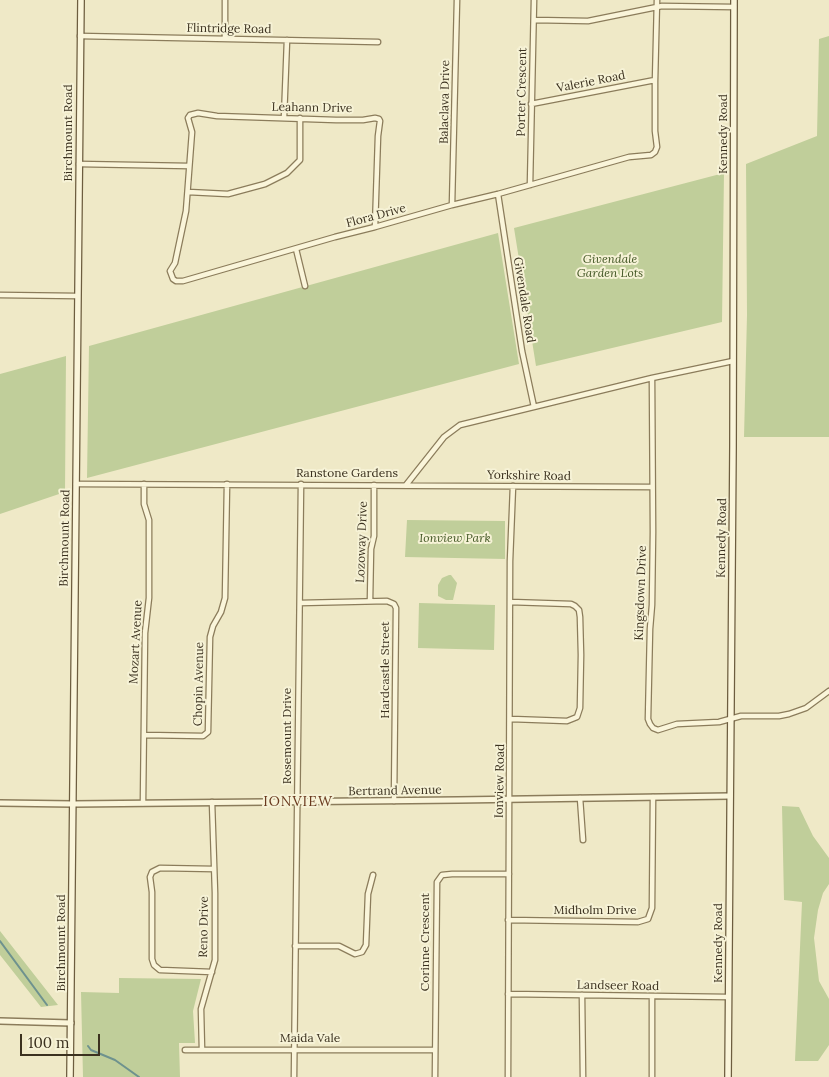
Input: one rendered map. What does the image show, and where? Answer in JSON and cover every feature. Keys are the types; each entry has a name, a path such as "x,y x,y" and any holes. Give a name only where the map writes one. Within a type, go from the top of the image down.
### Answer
{"main road":[{"name":"Birchmount Road","path":"70,1077 81,0"},
{"name":"Kennedy Road","path":"728,1077 734,3"}],"street":[{"path":"225,0 225,39"},
{"name":"Balaclava Drive","path":"452,205 457,0"},
{"name":"Porter Crescent","path":"530,185 534,0"},
{"name":"Flora Drive","path":"189,166 188,192 182,234 176,263 170,271 173,279 176,281 183,281 629,157 653,154 657,147 655,131 656,0"},
{"path":"534,20 588,21 656,7 734,3"},
{"name":"Flintridge Road","path":"80,36 378,42"},
{"path":"284,118 286,40"},
{"name":"Valerie Road","path":"531,104 655,80"},
{"name":"Leahann Drive","path":"189,166 192,132 188,121 190,115 198,113 217,116 363,120 375,118 380,121 375,227"},
{"path":"188,192 228,194 265,184 287,173 300,160 300,118"},
{"path":"79,164 189,166"},
{"name":"Givendale Road","path":"498,194 522,351 534,407"},
{"path":"296,249 305,286"},
{"path":"0,295 78,296"},
{"name":"Ranstone Gardens","path":"76,484 406,485 444,437 452,430 472,421 652,378 733,361"},
{"name":"Kingsdown Drive","path":"652,378 653,558 648,719 653,728 658,730 677,724 718,722 730,718"},
{"name":"Mozart Avenue","path":"143,803 145,632 149,598 149,520 144,504 144,484"},
{"name":"Chopin Avenue","path":"144,735 203,736 208,732 210,637 225,598 227,484"},
{"name":"Rosemount Drive","path":"294,1077 301,484"},
{"name":"Lozoway Drive","path":"370,601 371,550 374,536 374,484"},
{"name":"Yorkshire Road","path":"406,485 652,487"},
{"name":"Ionview Road","path":"508,1077 510,602 513,486"},
{"name":"Hardcastle Street","path":"300,603 391,602 396,608 394,801"},
{"path":"510,602 571,604 576,606 580,617 581,654 580,708 577,717 567,720 511,719"},
{"path":"730,718 779,716 797,712 829,691"},
{"name":"Bertrand Avenue","path":"0,803 298,802 730,796"},
{"name":"Midholm Drive","path":"508,920 638,922 648,919 652,908 653,797"},
{"path":"580,798 583,840"},
{"name":"Reno Drive","path":"202,1050 200,1009 215,960 212,802"},
{"path":"212,972 160,970 154,965 152,959 152,892 150,877 152,872 160,868 214,869"},
{"name":"Corinne Crescent","path":"435,1077 437,882 442,875 509,874"},
{"path":"295,946 339,946 355,954 362,952 366,944 368,894 373,875"},
{"name":"Landseer Road","path":"508,994 728,997"},
{"path":"582,995 582,1077"},
{"path":"652,996 652,1077"},
{"path":"0,1021 71,1023"},
{"name":"Maida Vale","path":"185,1050 436,1050"}],"green space":[{"path":"829,36 829,437 744,437 747,315 746,164 817,136 819,39"},
{"name":"Givendale Garden Lots","path":"724,173 722,322 536,366 514,228"},
{"path":"498,233 519,364 87,478 89,346"},
{"path":"66,356 65,492 0,514 0,374"},
{"name":"Ionview Park","path":"407,520 505,521 505,559 405,557"},
{"path":"449,575 457,583 453,600 446,600 438,596 438,585 442,578"},
{"path":"419,603 495,605 494,650 418,648"},
{"path":"782,806 799,807 813,836 829,858 829,884 823,893 818,910 814,938 819,981 829,999 829,1045 818,1061 795,1061 802,902 784,900"},
{"path":"0,931 58,1005 41,1007 0,955"},
{"path":"119,978 201,979 193,1011 195,1043 179,1043 180,1077 83,1077 81,992 119,993"}],"waterway":[{"path":"0,941 47,1005"},
{"path":"88,1046 91,1050 115,1060 139,1077"}],"district":[{"name":"IONVIEW","path":"298,802"}]}
